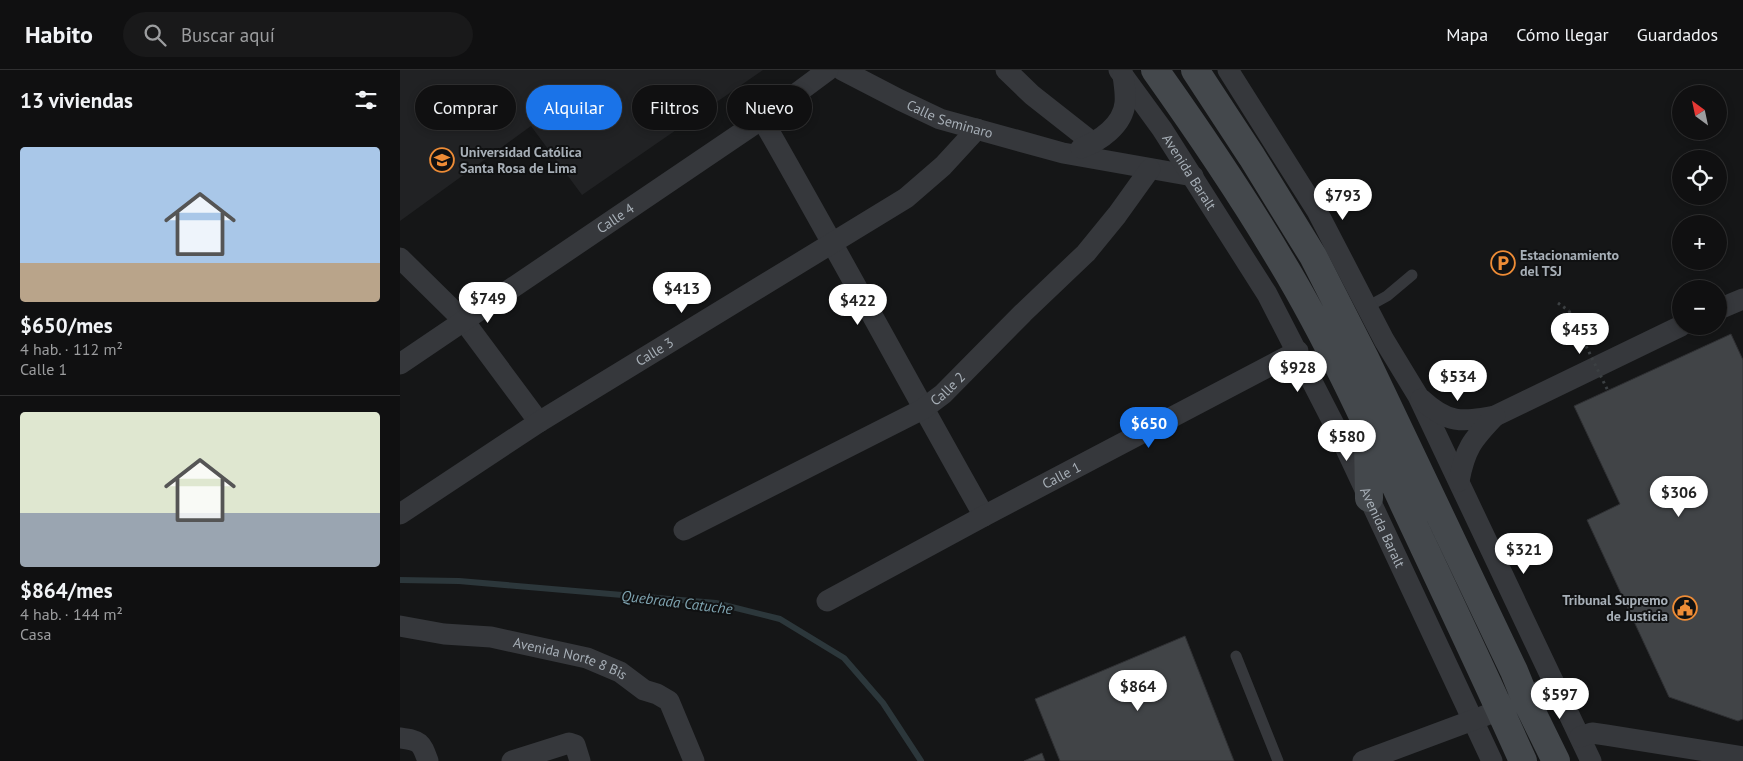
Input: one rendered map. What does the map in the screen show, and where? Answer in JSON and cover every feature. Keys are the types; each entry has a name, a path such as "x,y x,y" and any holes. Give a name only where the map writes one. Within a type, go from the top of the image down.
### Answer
{"main road":[{"name":"Avenida Baralt","path":"1155,70 1207,144 1282,261 1312,315 1368,426 1523,761"},
{"path":"1195,70 1252,157 1313,256 1416,463 1556,761"},
{"path":"1368,426 1369,498"}],"street":[{"name":"Calle 4","path":"808,85 828,70"},
{"name":"Calle Seminaro","path":"842,70 940,119 1063,153 1193,176"},
{"path":"1006,70 1032,95 1093,143"},
{"path":"1228,70 1316,211 1384,340 1418,396 1591,761"},
{"path":"1063,153 1093,143 1112,128 1122,116 1125,102 1121,72"},
{"name":"Avenida Baralt","path":"1121,72 1193,176 1267,294 1298,351 1492,761"},
{"name":"Calle 3","path":"400,514 539,422 906,198 943,166 976,129"},
{"name":"Calle 4","path":"400,364 747,130"},
{"path":"768,130 833,242 984,516"},
{"name":"Calle 2","path":"684,530 924,409 943,394 1023,313 1086,253 1118,214 1150,169"},
{"path":"400,258 464,321 539,422"},
{"path":"1727,306 1743,299"},
{"path":"1418,396 1434,411 1452,419 1468,421 1494,416 1672,331"},
{"name":"Calle 1","path":"827,601 1298,351"},
{"path":"1459,481 1466,453 1475,437 1494,416"},
{"name":"Avenida Norte 8 Bis","path":"400,626 444,634 491,636 587,658 620,672 644,690 657,694 669,701 694,761"},
{"path":"1363,761 1500,710 1555,684"},
{"path":"1580,737 1592,733 1606,734 1743,757"},
{"path":"400,738 422,744 428,761"},
{"path":"512,761 569,743 575,745 580,761"}],"lane":[{"path":"1367,307 1388,296 1412,275"},
{"path":"1236,656 1278,761"}],"path":[{"path":"1558,303 1569,311 1608,390"}],"shaded area":[{"path":"400,70 763,70 741,85 727,85 727,95 717,102 717,85 632,85 632,130 676,130 582,195 534,130 622,130 622,85 526,85 526,130 400,221"}],"building":[{"name":"Tribunal Supremo de Justicia","path":"1731,334 1743,360 1743,719 1738,721 1669,697 1587,520 1620,504 1574,406"},
{"path":"1185,636 1234,761 1060,761 1035,699"},
{"path":"1042,753 1045,761 1024,761"}],"waterway":[{"name":"Quebrada Catuche","path":"400,580 459,581 716,603 780,619 844,658 883,703 921,761"}],"place":[{"name":"Universidad Católica Santa Rosa de Lima","path":"442,160"},
{"name":"Estacionamiento del TSJ","path":"1503,263"},
{"name":"Tribunal Supremo de Justicia","path":"1685,608"}]}
